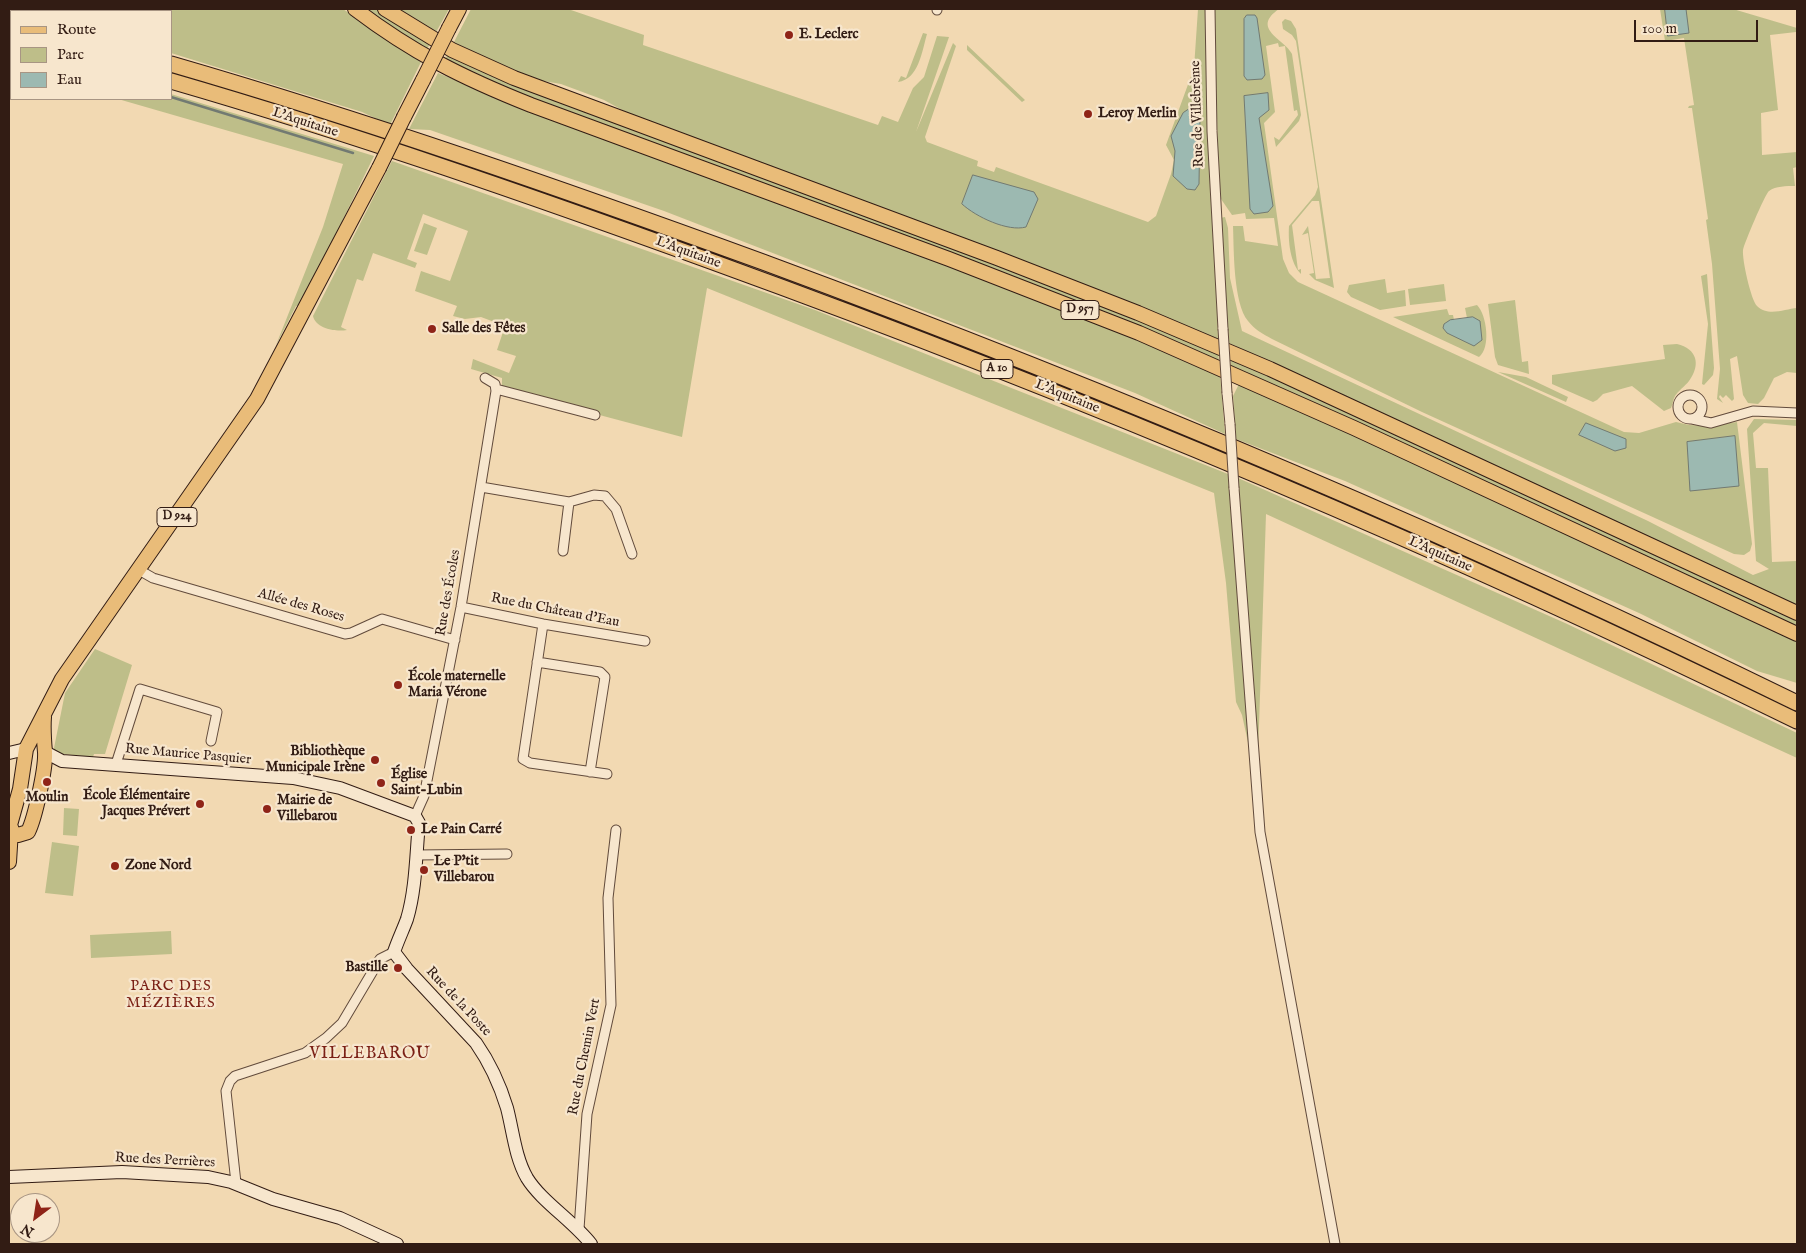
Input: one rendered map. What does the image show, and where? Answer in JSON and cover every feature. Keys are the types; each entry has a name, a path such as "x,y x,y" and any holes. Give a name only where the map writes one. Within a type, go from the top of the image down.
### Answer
{"highway":[{"name":"L'Aquitaine","path":"172,64 373,127 571,194 791,273 1020,360 1224,443 1442,538 1797,703"},
{"name":"L'Aquitaine","path":"172,81 377,146 557,206 794,291 1014,376 1386,530 1586,621 1797,721"}],"main road":[{"name":"D 957","path":"355,9 424,56 465,78 531,105 949,259 1139,333 1354,428 1797,634"},
{"name":"D 957","path":"385,9 452,50 514,78 997,258 1270,369 1797,613"},
{"name":"D 924","path":"9,862 10,825 20,790 23,765 36,748 44,718 58,686 75,657 139,570 264,389 459,9"},
{"name":"D 924","path":"9,862 32,821 43,766 36,748"},
{"path":"11,830 18,836 25,834"}],"street":[{"name":"Rue de Villebrème","path":"1210,9 1216,218 1227,393 1260,832 1335,1244"},
{"path":"485,378 493,381 496,389 595,415"},
{"name":"Rue des Écoles","path":"415,816 424,796 461,607 496,389"},
{"path":"1701,412 1701,402 1696,396 1688,394 1680,398 1677,406 1679,413 1683,417 1704,423 1753,411 1797,413"},
{"path":"1692,419 1701,412"},
{"path":"1701,412 1718,421"},
{"path":"481,487 569,502 594,495 610,498 616,509 632,554"},
{"path":"563,551 569,502"},
{"name":"Allée des Roses","path":"139,570 153,578 345,634 382,619 454,640"},
{"name":"Rue du Château d'Eau","path":"461,607 543,624 645,641"},
{"path":"543,624 523,759 530,763 607,774"},
{"path":"537,662 600,672 605,677 590,772"},
{"path":"116,764 140,689 217,712 211,741"},
{"path":"9,753 36,748"},
{"name":"Rue Maurice Pasquier","path":"36,748 62,761 293,778 325,783 415,816"},
{"path":"9,758 23,765"},
{"path":"43,766 62,761"},
{"path":"236,1184 226,1091 230,1080 235,1076 305,1052 326,1038 342,1023 377,963 383,957 394,952 400,932 407,920 419,823 415,816"},
{"name":"Rue du Chemin Vert","path":"579,1229 587,1114 611,1005 608,898 616,830"},
{"path":"416,855 507,854"},
{"name":"Rue de la Poste","path":"394,952 407,970 486,1056 501,1090 519,1158 528,1178 579,1229 591,1244"},
{"name":"Rue des Perrières","path":"9,1177 143,1172 208,1177 236,1184 274,1199 340,1218 397,1244"}],"green space":[{"path":"9,9 343,9 421,62 390,125 362,112 172,53 172,10"},
{"path":"362,9 377,9 430,44 426,51"},
{"path":"394,9 449,9 435,34"},
{"path":"471,9 568,9 644,35 643,45 878,125 882,116 898,122 913,88 924,77 937,36 949,37 916,132 953,43 956,46 925,137 927,142 978,161 977,166 994,172 996,167 1148,222 1156,216 1171,174 1174,160 1166,145 1194,68 1198,9 1207,9 1218,339 1093,289 642,121 604,100 561,84 532,79 453,44"},
{"path":"1214,9 1279,9 1271,16 1268,22 1272,33 1285,46 1279,47 1278,43 1266,46 1275,112 1264,123 1283,259 1289,273 1298,282 1624,432 1639,433 1676,422 1709,426 1737,422 1752,544 1750,551 1744,555 1734,554 1422,412 1259,331 1250,324 1239,302 1234,261 1233,226 1243,226 1245,241 1278,246 1274,218 1246,219 1245,213 1232,215 1221,199 1219,190"},
{"path":"1660,9 1733,9 1797,28 1797,35 1796,32 1770,35 1778,110 1761,113 1762,155 1797,152 1797,167 1793,168 1795,186 1778,187 1769,191 1755,219 1743,250 1747,280 1757,306 1771,312 1797,308 1797,373 1787,372 1774,378 1764,398 1758,404 1748,403 1743,395 1737,356 1730,359 1734,399 1732,401 1726,395 1723,398 1720,395 1719,397 1723,403 1717,399 1720,369 1712,264 1706,220 1708,219 1692,108 1688,108 1694,105 1684,38 1665,41"},
{"path":"1285,19 1291,21 1296,29 1334,288 1315,280 1309,274 1314,273 1308,233 1302,235 1308,226 1316,279 1330,278 1319,201 1312,201 1292,225 1298,270 1301,269 1301,274 1297,269 1294,264 1290,252 1289,226 1315,195 1318,187 1296,41 1292,35 1283,29 1282,22"},
{"path":"923,33 927,34 915,70 911,76 898,82 901,76 906,78"},
{"path":"967,45 1025,100 1022,102 967,50"},
{"path":"1285,46 1292,54 1301,115 1299,121 1276,147 1274,137 1279,140 1298,115 1297,110 1294,111"},
{"path":"448,54 935,240 1218,351 1219,362 562,111 444,61"},
{"path":"438,73 546,117 1111,327 1220,373 1225,434 1135,393 664,211 430,130 409,129"},
{"path":"172,94 374,156 301,305 296,306 276,345 323,227 343,164 121,100 172,100"},
{"path":"392,161 815,310 1228,474 1251,756 1242,715 1236,702 1226,583 1214,493 707,288 682,437 502,389 502,378 471,369 473,359 509,373 516,356 497,350 505,326 481,317 465,319 453,316 457,306 415,291 421,271 450,281 468,231 423,214 407,259 417,263 415,268 373,253 363,281 357,279 341,327 347,330 332,330 322,327 313,316"},
{"path":"1225,217 1228,228 1230,278 1242,331 1648,521 1753,575 1769,569 1756,561 1747,429 1754,419 1797,420 1797,426 1764,423 1753,433 1756,468 1768,468 1772,562 1797,561 1797,608 1229,343 1220,218"},
{"path":"424,223 437,228 427,255 414,251"},
{"path":"1707,274 1714,368 1713,375 1704,385 1702,384 1708,324 1701,276"},
{"path":"1385,279 1387,293 1405,290 1406,306 1380,310 1351,297 1347,292 1349,285"},
{"path":"1444,284 1446,301 1410,305 1408,289"},
{"path":"1515,300 1522,362 1528,361 1529,374 1498,365 1495,357 1488,304"},
{"path":"1477,305 1483,316 1486,331 1485,346 1483,353 1479,357 1393,317 1447,309 1449,315 1453,315 1454,320 1444,324 1473,317 1467,318 1465,308"},
{"path":"1677,344 1684,346 1693,353 1696,363 1695,369 1689,381 1675,396 1671,408 1664,411 1632,386 1603,394 1593,402 1552,384 1552,375 1665,359 1663,345"},
{"path":"1230,356 1797,618 1797,629 1231,366"},
{"path":"1498,372 1526,377 1568,397 1566,402"},
{"path":"1240,382 1797,640 1797,683 1757,671 1639,613 1345,481 1236,439 1233,396"},
{"path":"1238,478 1565,623 1797,733 1797,758 1266,514 1258,756"},
{"path":"95,649 132,665 105,754 94,754 93,757 53,753 65,693"},
{"path":"64,808 79,809 77,836 63,835"},
{"path":"52,842 79,846 73,896 45,893"},
{"path":"171,931 172,954 91,958 90,935"}],"water":[{"path":"1665,9 1686,9 1689,33 1668,36"},
{"path":"1247,15 1255,15 1257,18 1265,75 1262,79 1247,80 1244,76 1244,19"},
{"path":"1268,93 1269,110 1259,118 1273,206 1268,212 1254,214 1250,209 1244,96"},
{"path":"1189,109 1195,109 1200,116 1199,184 1195,190 1187,189 1173,176 1175,151 1171,136 1183,113"},
{"path":"973,175 1034,192 1038,199 1026,227 1010,227 992,222 975,214 962,204"},
{"path":"1473,317 1480,321 1482,340 1474,346 1447,333 1443,328 1444,324 1450,320"},
{"path":"1586,423 1626,439 1626,448 1615,451 1579,435"},
{"path":"1735,436 1739,486 1690,491 1687,442"}],"waterway":[{"path":"172,97 353,153"}],"place":[{"name":"E. Leclerc","path":"789,35"},
{"name":"Leroy Merlin","path":"1088,114"},
{"name":"Salle des Fêtes","path":"432,329"},
{"name":"École maternelle Maria Vérone","path":"398,685"},
{"name":"Bibliothèque Municipale Irène","path":"375,760"},
{"name":"Moulin","path":"47,782"},
{"name":"Église Saint-Lubin","path":"381,783"},
{"name":"École Élémentaire Jacques Prévert","path":"200,804"},
{"name":"Mairie de Villebarou","path":"267,809"},
{"name":"Le Pain Carré","path":"411,830"},
{"name":"Zone Nord","path":"115,866"},
{"name":"Le P'tit Villebarou","path":"424,870"},
{"name":"Bastille","path":"398,968"}],"district":[{"name":"PARC DES MÉZIÈRES","path":"171,996"},
{"name":"VILLEBAROU","path":"370,1055"}]}
